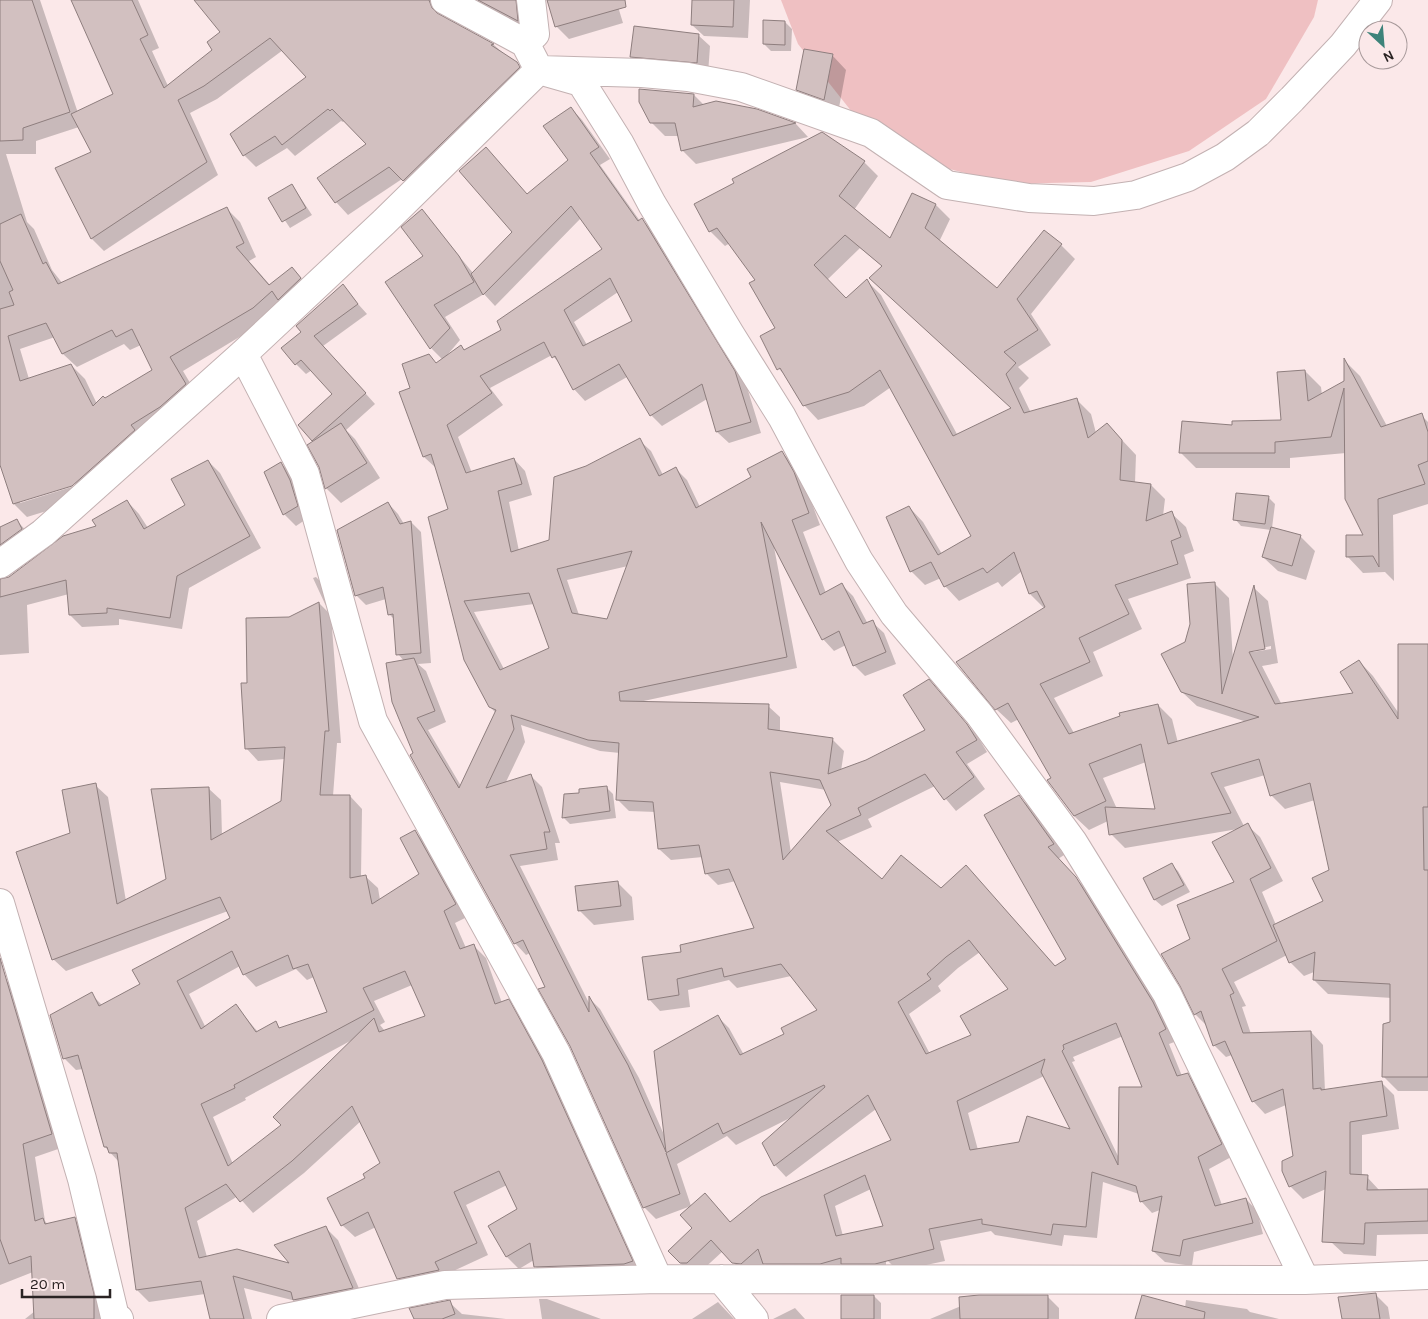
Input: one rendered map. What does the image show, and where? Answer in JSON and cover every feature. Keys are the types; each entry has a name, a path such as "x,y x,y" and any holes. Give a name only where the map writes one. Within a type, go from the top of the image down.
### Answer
{"street":[{"path":"444,0 525,43 539,70 581,82 620,144 652,204 725,326 782,417 859,561 894,614 979,714 1073,842 1167,994 1306,1280"},
{"path":"525,43 534,34 531,0"},
{"path":"0,564 43,533 243,354 384,222 539,70 642,73 741,87 871,133 947,185 1029,198 1094,201 1136,194 1180,180 1225,157 1258,133 1292,100 1343,45 1378,0"},
{"path":"243,354 305,474 373,721 556,1053 658,1279"},
{"path":"0,904 82,1179 115,1317 119,1319"},
{"path":"281,1319 446,1285 658,1279 1306,1280 1428,1276"},
{"path":"721,1279 754,1319"}],"shaded area":[{"path":"781,0 1318,0 1314,17 1266,99 1189,151 1091,182 1008,184 930,164 856,117 798,44"}],"building":[{"path":"0,0 32,0 70,112 23,128 23,140 0,141"},
{"path":"71,0 132,0 148,35 140,39 164,88 212,50 207,42 220,32 194,0 429,0 432,8 437,13 494,44 491,45 517,62 520,67 403,181 389,167 335,203 317,178 366,144 332,109 330,111 328,109 282,145 275,136 243,156 230,134 306,77 270,38 204,86 178,100 207,162 91,239 55,168 91,152 71,114 113,94"},
{"path":"478,0 516,0 518,21"},
{"path":"547,0 625,0 626,7 555,27"},
{"path":"692,0 734,0 733,27 691,25"},
{"path":"763,20 785,21 785,45 763,44"},
{"path":"634,26 699,34 697,63 630,57"},
{"path":"804,49 833,54 824,100 796,90"},
{"path":"639,89 694,94 693,107 716,101 757,109 796,123 681,151 675,123 650,123 639,102"},
{"path":"571,107 599,147 590,153 638,221 642,218 735,371 751,422 716,432 702,384 650,416 619,364 573,390 555,356 552,358 544,342 480,376 492,393 447,425 466,473 514,458 522,484 498,491 511,552 549,540 554,477 586,466 640,438 659,476 676,467 696,508 751,477 747,469 782,451 794,472 809,513 792,520 820,595 842,583 863,624 873,620 886,652 853,666 839,631 822,640 761,522 787,657 619,692 620,701 769,704 768,729 833,738 828,774 866,760 925,730 903,695 929,679 967,724 977,740 956,752 974,777 944,800 925,774 858,808 861,815 826,831 882,879 901,855 941,888 966,865 1055,966 1066,959 984,815 1019,795 1054,844 1048,847 1076,877 1153,1002 1166,1029 1159,1033 1177,1076 1188,1073 1222,1144 1198,1157 1215,1206 1246,1198 1253,1223 1183,1240 1180,1256 1152,1251 1162,1196 1140,1202 1136,1186 1092,1172 1086,1227 1053,1224 1051,1235 982,1224 982,1219 929,1229 934,1249 875,1264 841,1264 841,1258 820,1264 763,1264 758,1249 741,1264 732,1263 711,1240 687,1263 680,1263 668,1251 692,1228 680,1215 705,1193 730,1222 761,1197 891,1140 868,1095 774,1166 762,1143 825,1087 824,1085 723,1134 718,1123 666,1153 680,1194 643,1208 570,1046 538,989 545,987 523,940 514,944 410,755 413,753 392,702 386,663 414,658 435,711 417,718 459,788 496,710 489,707 464,660 428,517 448,509 431,454 423,457 399,392 410,388 402,364 429,354 436,363 461,345 464,350 501,330 497,321 602,249 571,206 483,295 471,274 512,232 459,171 486,147 527,194 568,160 543,126","holes":["610,278 632,321 583,346 564,310","632,551 607,619 572,613 557,569","529,593 549,648 500,670 464,601","511,715 588,740 619,743 616,800 653,802 658,849 699,845 705,874 729,869 754,928 680,945 681,952 642,957 648,1000 679,995 677,979 722,968 724,977 781,964 817,1010 781,1028 784,1034 740,1055 718,1015 654,1051 666,1152 628,1065 589,996 589,1012 510,855 547,849 544,832 550,832 531,774 486,788 514,729","770,772 820,780 831,805 783,860","969,940 1008,989 960,1016 971,1035 926,1054 898,1002 931,979 927,974","1116,1023 1142,1087 1119,1087 1118,1165 1062,1051 1064,1049 1063,1045","1045,1059 1041,1072 1070,1129 1027,1116 1019,1142 970,1150 957,1101","865,1175 883,1226 836,1236 824,1195"]},
{"path":"822,132 865,161 839,196 890,238 912,193 936,204 925,228 997,288 1044,230 1062,244 1017,299 1038,330 1004,352 1016,363 1006,374 1024,413 1077,398 1088,438 1107,423 1122,440 1120,480 1151,484 1146,521 1172,511 1181,537 1171,541 1178,564 1115,585 1129,614 1079,638 1090,662 1040,684 1069,734 1120,716 1119,713 1158,704 1168,744 1259,717 1181,692 1161,654 1185,642 1190,624 1187,584 1215,582 1222,694 1254,585 1265,649 1249,652 1275,704 1353,693 1340,672 1359,660 1398,719 1398,644 1428,644 1428,807 1423,807 1424,870 1428,870 1428,1077 1382,1077 1383,1024 1390,1022 1390,984 1313,980 1315,952 1289,963 1273,925 1323,901 1312,878 1329,870 1310,783 1270,796 1259,759 1211,773 1231,813 1109,835 1105,807 1155,809 1141,744 1089,764 1106,801 1074,816 1047,780 1051,778 1008,703 995,710 956,662 1045,607 1037,591 1029,594 1014,552 987,573 983,568 944,587 931,562 910,572 886,517 909,506 938,555 971,536 880,370 849,392 803,406 780,368 777,370 760,336 775,328 749,283 755,280 717,228 709,232 694,204 734,183 732,179","holes":["845,235 882,266 869,278 1011,408 953,436 867,279 846,298 814,265"]},
{"path":"292,184 306,208 282,222 268,198"},
{"path":"227,207 244,243 236,247 269,285 292,267 301,278 278,300 272,291 253,308 170,357 186,384 160,407 131,425 135,430 72,486 13,504 0,465 0,309 14,305 9,292 13,290 0,261 0,224 21,214 43,264 46,262 58,284","holes":["46,323 62,354 112,330 116,337 132,329 152,370 105,398 103,396 93,406 71,364 20,381 8,336"]},
{"path":"422,209 459,256 474,282 434,305 450,328 430,349 385,282 423,256 401,227"},
{"path":"343,284 358,304 314,336 366,393 312,441 298,425 332,394 301,360 295,365 281,348 301,332 296,326"},
{"path":"1344,358 1381,427 1422,413 1428,432 1428,461 1418,465 1425,484 1378,499 1379,567 1373,556 1346,557 1346,535 1363,535 1345,499 1344,388 1331,437 1275,442 1275,453 1179,453 1182,421 1232,425 1232,421 1281,420 1277,372 1305,370 1308,401 1344,381"},
{"path":"341,423 367,463 325,489 319,467 307,445"},
{"path":"208,460 250,536 177,576 170,618 107,608 107,613 69,615 66,580 0,597 0,579 9,577 63,536 96,526 92,520 127,500 144,529 185,505 171,479"},
{"path":"281,462 290,480 298,506 283,515 264,472"},
{"path":"1236,493 1269,496 1265,524 1233,520"},
{"path":"388,502 400,524 411,521 421,653 396,655 393,614 388,615 383,587 355,596 337,530"},
{"path":"17,519 22,529 0,545 0,527"},
{"path":"1271,527 1301,535 1292,566 1262,557"},
{"path":"319,602 329,731 325,731 320,795 350,795 350,878 366,875 372,904 419,874 400,838 415,830 456,904 444,911 460,949 474,944 495,1004 509,999 542,1060 633,1261 624,1264 534,1267 530,1243 506,1257 488,1226 517,1209 499,1171 454,1192 477,1243 435,1262 439,1270 397,1279 368,1212 341,1226 327,1198 365,1178 363,1174 380,1163 352,1106 292,1161 240,1202 226,1184 185,1208 199,1258 237,1249 289,1263 274,1245 326,1226 353,1288 293,1300 291,1292 233,1276 244,1319 210,1319 201,1281 136,1290 117,1153 109,1153 107,1147 104,1147 78,1055 63,1059 50,1015 92,992 99,1006 140,984 132,970 230,918 220,897 52,960 16,852 70,833 62,790 96,783 117,904 166,879 151,789 209,787 211,840 281,801 285,747 245,749 241,683 247,683 246,618 289,617","holes":["232,951 243,975 288,955 293,969 308,964 327,1012 279,1028 276,1021 256,1032 236,1004 201,1029 177,981","405,971 425,1016 379,1032 374,1018 273,1117 281,1125 228,1166 201,1104 235,1088 234,1085 374,1010 363,988"]},
{"path":"607,786 610,811 562,818 564,794 579,793 579,789"},
{"path":"1248,823 1271,868 1250,879 1277,941 1222,969 1234,993 1230,995 1243,1033 1311,1031 1313,1089 1321,1088 1321,1090 1382,1081 1387,1116 1350,1122 1350,1174 1368,1175 1367,1190 1428,1189 1428,1221 1365,1223 1364,1244 1322,1242 1326,1171 1289,1187 1282,1171 1282,1161 1293,1156 1283,1089 1252,1102 1225,1041 1213,1046 1201,1011 1194,1015 1161,954 1190,939 1177,905 1234,882 1212,842"},
{"path":"1172,863 1184,885 1154,900 1143,878"},
{"path":"618,881 621,906 578,911 575,886"},
{"path":"0,958 52,1134 23,1144 35,1221 43,1218 45,1224 75,1217 94,1294 94,1319 34,1319 31,1256 9,1264 0,1239"},
{"path":"1376,1293 1380,1319 1342,1319 1338,1297"},
{"path":"841,1295 874,1295 874,1319 841,1319"},
{"path":"979,1295 1048,1295 1048,1319 960,1319 959,1297"},
{"path":"1142,1295 1205,1312 1204,1319 1135,1319"},
{"path":"450,1300 455,1314 442,1319 414,1319 409,1308"}]}
